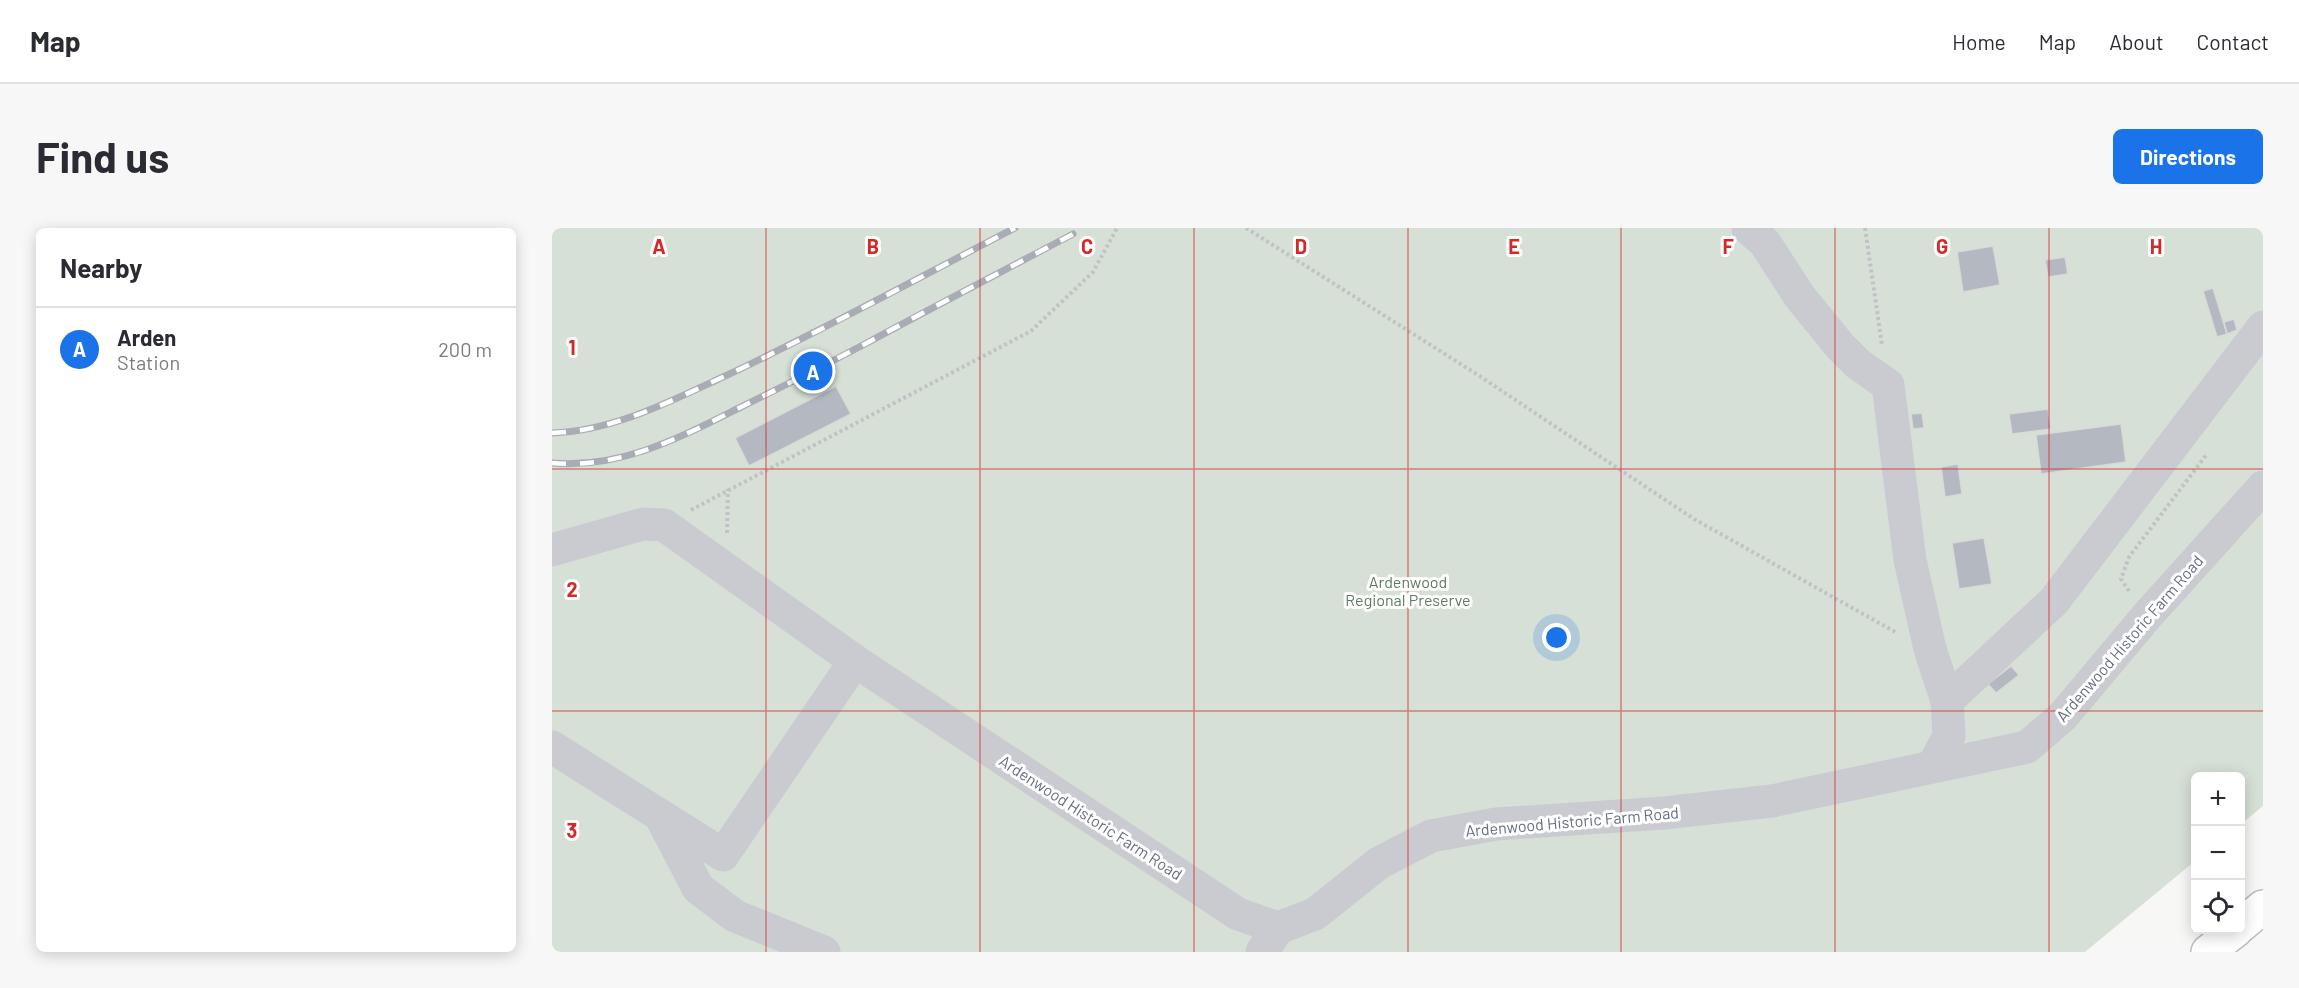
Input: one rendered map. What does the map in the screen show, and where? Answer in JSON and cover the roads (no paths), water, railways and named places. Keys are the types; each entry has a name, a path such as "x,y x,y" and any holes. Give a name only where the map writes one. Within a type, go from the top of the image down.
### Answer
{"highway":[{"path":"2245,923 2263,907"},
{"path":"2208,952 2231,934"}],"street":[{"path":"1748,228 1765,243 1800,297 1840,346 1858,364 1888,385 1910,560 1930,649 1947,701 1949,736 1933,766"},
{"path":"1947,701 2054,601 2263,327"},
{"name":"Ardenwood Historic Farm Road","path":"552,550 643,524 664,525 855,661 1238,914 1270,940 1315,914 1379,862 1431,836 1496,824 1664,813 1772,801 2027,747 2063,716 2146,617 2263,487"},
{"path":"552,747 723,855 855,661"},
{"path":"661,817 698,888 735,916 824,952"}],"railway":[{"path":"552,433 575,431 619,421 682,396 797,341 1015,228"},
{"path":"552,463 578,464 603,461 627,456 673,439 818,369 1073,234"}],"place":[{"name":"Arden","path":"813,371"}],"park label":[{"name":"Ardenwood Regional Preserve","path":"1408,590"}]}
